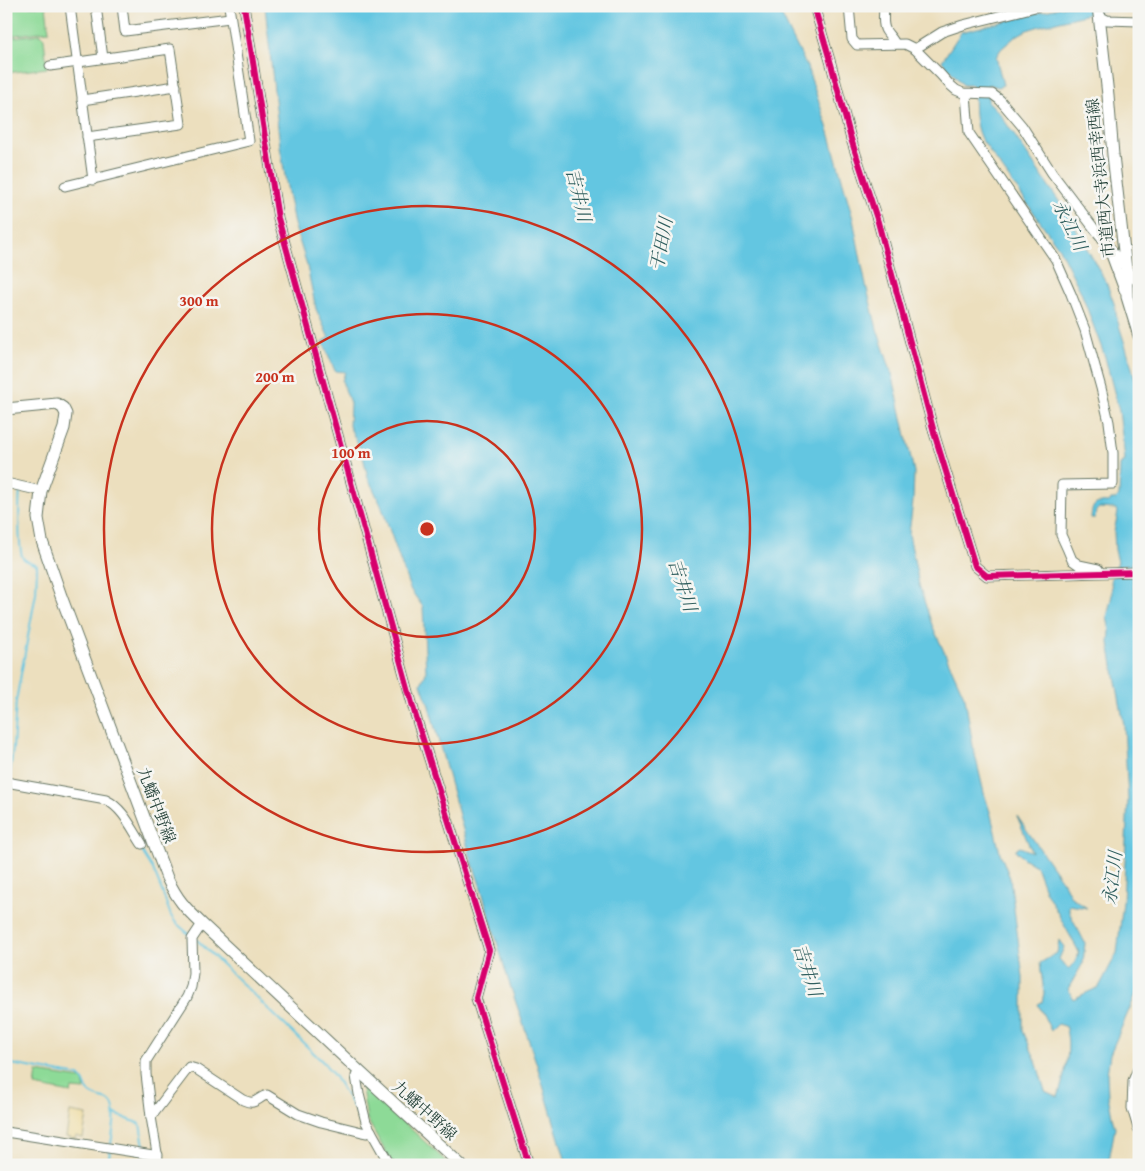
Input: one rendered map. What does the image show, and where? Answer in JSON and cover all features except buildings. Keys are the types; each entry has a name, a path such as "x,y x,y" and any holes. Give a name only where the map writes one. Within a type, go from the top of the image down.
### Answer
{"main road":[{"name":"市道西大寺浜西幸西線","path":"1098,11 1126,269 1127,297 1139,336"},
{"name":"九蟠中野線","path":"6,409 57,404 63,408 66,414 64,428 41,491 39,529 64,605 167,878 179,900 358,1071 461,1165"},
{"path":"1139,1069 1134,1081 1133,1108 1139,1128"}],"street":[{"path":"70,6 93,180"},
{"path":"96,6 103,58"},
{"path":"122,6 125,31 230,18"},
{"path":"65,186 249,141 229,6"},
{"path":"244,6 278,218 415,714 489,950 476,998 530,1165"},
{"path":"814,6 878,222 935,436 974,566 988,576 1139,572"},
{"path":"849,6 852,39 858,44 905,44 915,49 956,90 969,94 992,94 1006,106 1022,126 1052,173 1108,247 1139,284"},
{"path":"884,6 885,30 895,44"},
{"path":"915,49 942,32 1039,6"},
{"path":"1098,11 1107,20 1139,21"},
{"path":"50,66 170,49 181,124 87,137"},
{"path":"82,100 176,86"},
{"path":"969,94 969,133 1056,260 1088,338 1109,422 1113,453 1113,484 1062,485 1061,535 1072,560 1078,565 1098,569 1102,574"},
{"path":"1108,247 1127,297"},
{"path":"6,483 41,491"},
{"path":"6,782 106,800 119,808 142,844"},
{"path":"159,1165 155,1155 146,1061 178,1012 191,987 193,938 202,924"},
{"path":"151,1117 187,1069 192,1067 248,1102 256,1102 267,1095 298,1114 321,1122 369,1132"},
{"path":"358,1071 356,1076 359,1094 369,1132 390,1165"},
{"path":"6,1132 155,1155"}],"green space":[{"path":"6,6 46,6 49,31 6,36"},
{"path":"39,34 44,39 47,68 6,73 6,38"},
{"path":"37,1072 81,1079 85,1090 72,1089 71,1093 35,1086"},
{"path":"361,1083 450,1165 393,1165 367,1119"}],"sand":[{"path":"70,1112 87,1115 83,1138 76,1136 75,1139 66,1137"}],"water":[{"path":"265,6 777,6 807,67 829,132 853,219 865,281 877,329 893,377 914,472 909,534 919,585 932,625 965,698 973,746 984,793 1000,853 1010,878 1023,977 1023,1031 1036,1061 1045,1091 1058,1097 1067,1062 1067,1034 1065,1026 1058,1024 1051,1031 1038,1004 1042,1002 1044,993 1040,963 1057,953 1059,940 1064,947 1059,959 1069,970 1079,952 1045,890 1036,866 1023,858 1015,850 1020,847 1032,852 1017,816 1065,885 1071,897 1087,908 1069,905 1069,912 1085,943 1083,963 1068,989 1073,999 1099,987 1117,953 1123,902 1128,800 1124,725 1109,643 1110,631 1107,617 1112,595 1111,580 1118,562 1114,532 1118,512 1116,509 1099,508 1096,511 1095,518 1091,518 1095,505 1109,503 1111,499 1116,499 1119,496 1120,466 1125,459 1119,411 1105,357 1081,292 1059,248 981,139 978,133 972,85 963,85 942,61 961,32 1066,6 1120,6 1040,26 1016,36 1001,49 996,57 1003,85 998,87 988,84 988,103 1000,114 1067,213 1106,282 1114,303 1139,394 1139,542 1132,562 1133,585 1139,613 1139,979 1136,994 1110,1054 1107,1074 1108,1096 1115,1128 1108,1165 567,1165 470,855 429,706 421,684 426,673 423,607 410,589 381,505 368,478 362,452 349,426 350,403 342,381 345,372 335,371 323,342 329,338 316,309 306,262 294,224 286,182 280,146"}],"waterway":[{"path":"9,779 16,701 36,593 37,567 37,565 24,559 21,554 19,526 20,490"},
{"path":"122,820 153,869 171,916 190,935"},
{"path":"196,939 324,1063 335,1077 362,1121"},
{"path":"6,1063 79,1076 91,1094 112,1103 114,1108 114,1127 111,1145"},
{"path":"115,1114 140,1124 145,1151"},
{"path":"108,1165 110,1150"},
{"path":"146,1156 147,1165"}],"cycle path":[{"path":"244,6 278,218 415,714 489,950 476,998 529,1165"},
{"path":"814,6 851,139 878,222 935,436 975,566 987,576 1139,572"}],"water label":[{"name":"吉井川","path":"579,195"},
{"name":"永江川","path":"1070,225"},
{"name":"干田川","path":"661,244"},
{"name":"吉井川","path":"683,585"},
{"name":"永江川","path":"1112,878"},
{"name":"吉井川","path":"808,970"}]}
